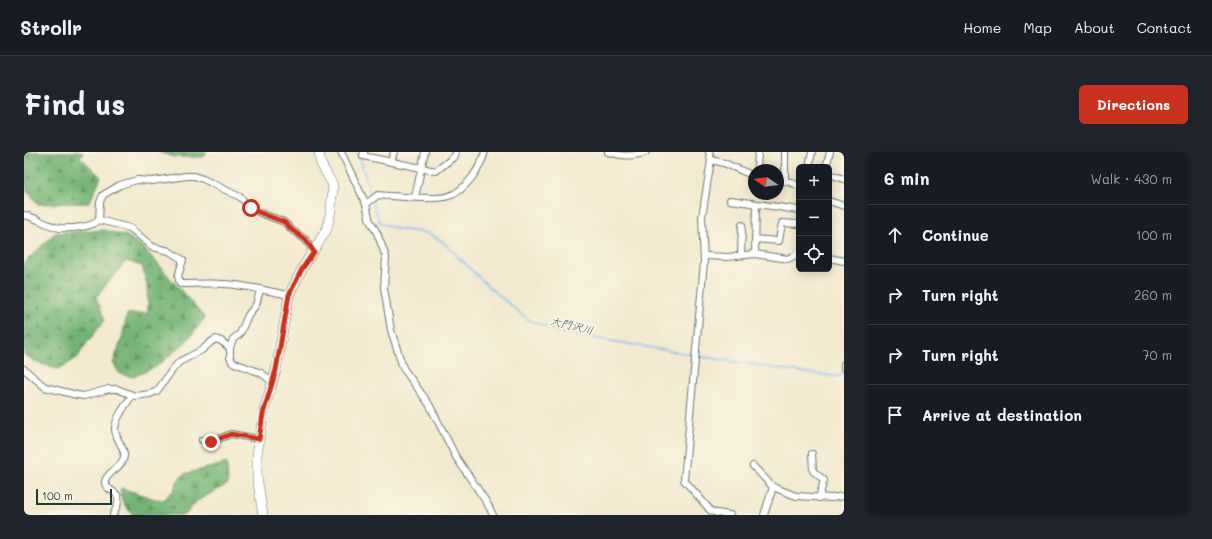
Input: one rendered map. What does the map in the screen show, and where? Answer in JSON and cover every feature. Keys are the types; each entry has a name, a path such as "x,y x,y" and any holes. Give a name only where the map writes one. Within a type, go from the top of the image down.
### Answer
{"street":[{"path":"263,515 257,477 256,455 263,414 273,382 289,295 302,269 328,230 333,186 321,164 319,156 320,152"},
{"path":"341,152 371,200 370,221 377,233 386,257 384,288 391,330 404,368 429,404 456,457 487,502 493,515"},
{"path":"364,152 363,156 436,171 455,156 456,152"},
{"path":"391,162 394,152"},
{"path":"415,197 425,152"},
{"path":"371,200 378,195 415,197 449,196 458,191 468,182 482,162 484,152"},
{"path":"608,152 618,155 639,155 646,152"},
{"path":"709,152 711,160 702,218 704,256 697,348 684,480 712,511 730,515"},
{"path":"757,164 758,152"},
{"path":"785,152 785,182 796,185"},
{"path":"810,164 812,152"},
{"path":"827,164 830,152"},
{"path":"711,160 724,162 748,173"},
{"path":"832,175 844,179"},
{"path":"24,215 60,228 88,226 99,220 100,202 103,195 120,185 137,180 152,181 194,176 240,197 251,208 258,212 284,222 306,240 314,252"},
{"path":"730,200 796,210"},
{"path":"832,202 844,206"},
{"path":"755,254 756,204"},
{"path":"99,220 130,228 153,247 168,252 183,260 178,276 180,284 223,284 245,286 289,295"},
{"path":"755,239 779,241 782,222 796,224"},
{"path":"741,256 742,225"},
{"path":"704,256 727,257 755,254 788,259 796,255"},
{"path":"832,259 844,261"},
{"path":"260,290 256,305 248,315 240,334 233,339 230,348 230,357 232,362 262,373 273,382"},
{"path":"24,369 45,386 77,395 84,396 109,389 118,389 136,396 150,394 157,391 172,369 180,362 202,350 216,339 230,348"},
{"path":"113,515 118,498 117,495 108,489 105,482 123,462 124,454 115,432 115,427 132,395"},
{"path":"202,440 211,442 231,434 259,439"},
{"path":"812,454 813,471 824,480 819,498"},
{"path":"753,466 773,487 796,496 819,498 844,496"},
{"path":"764,515 773,487"}],"green space":[{"path":"24,152 83,152 80,157 101,177 89,203 38,204 27,191 24,169"},
{"path":"159,152 207,152 204,157 173,157"},
{"path":"103,230 127,236 144,248 205,318 187,341 156,367 133,377 120,374 113,363 122,338 127,314 148,313 147,285 142,266 126,261 96,297 105,320 78,357 57,369 39,363 24,355 24,263 55,233"},
{"path":"227,463 228,484 197,501 185,515 133,515 125,506 122,499 120,492 121,488 155,499 163,500 174,490 178,480 184,474"}],"waterway":[{"name":"大門沢川","path":"356,152 360,158 371,197"},
{"name":"大門沢川","path":"372,201 380,223 397,229 428,233 443,242 489,287 527,319 558,332 694,355"},
{"name":"大門沢川","path":"698,356 806,373 834,376 844,375"}],"route":[{"path":"211,442 231,434 259,439 263,414 276,370 289,295 302,269 314,252 306,240 284,222 251,208"}]}
